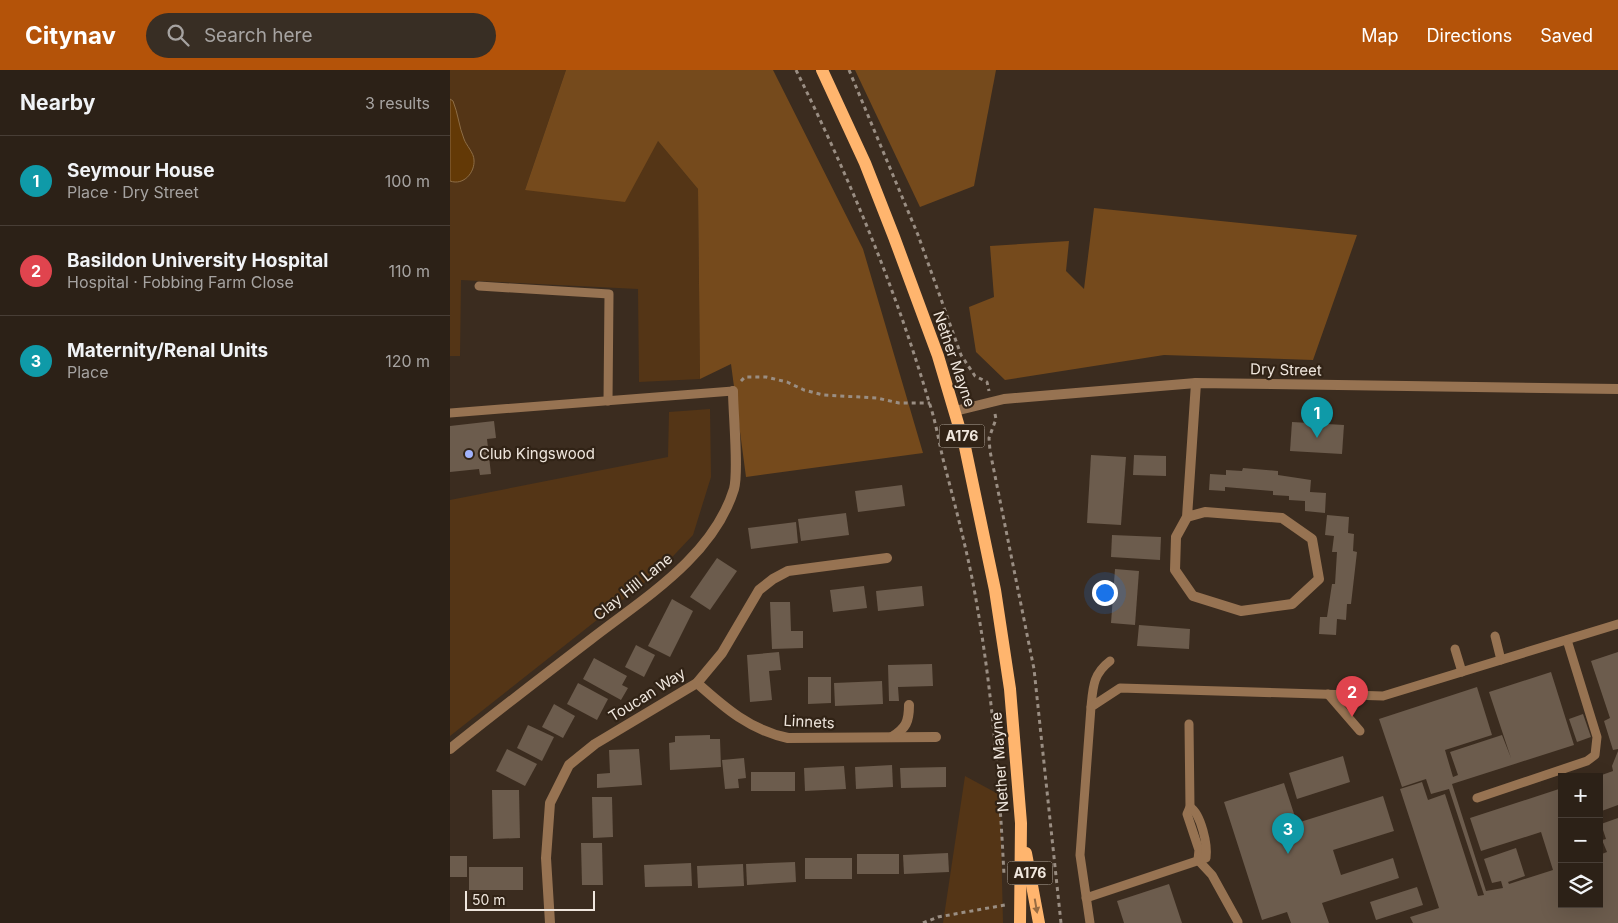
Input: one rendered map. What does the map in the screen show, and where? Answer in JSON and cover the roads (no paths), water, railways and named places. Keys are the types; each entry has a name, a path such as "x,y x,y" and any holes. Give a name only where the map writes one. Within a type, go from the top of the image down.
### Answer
{"main road":[{"name":"Nether Mayne","path":"822,70 865,163 883,209 938,356 965,447 995,590 1010,689 1021,823 1020,923"},
{"name":"Nether Mayne","path":"1021,823 1039,923"}],"street":[{"name":"Dry Street","path":"955,411 1004,399 1196,383 1618,389"},
{"path":"1187,517 1205,512 1282,518 1312,539 1319,579 1292,604 1241,611 1193,596 1175,570 1176,537 1187,517 1196,383"},
{"name":"Clay Hill Lane","path":"450,749 649,594 688,561 712,535 725,514 735,486 733,390"},
{"name":"Toucan Way","path":"550,923 546,858 550,804 569,765 595,744 697,683 722,653 760,590 773,579 788,571 888,558"},
{"name":"Linnets","path":"697,683 731,714 769,734 788,738 814,739 936,738"},
{"path":"892,737 905,728 908,722 909,705"}],"lane":[{"path":"479,286 610,294 608,401"},
{"path":"450,413 733,390"},
{"path":"1091,707 1120,688 1383,696 1618,624"},
{"path":"1495,636 1501,660"},
{"path":"1477,798 1587,760 1596,755 1598,737 1567,640"},
{"path":"1455,649 1462,672"},
{"path":"1090,923 1080,855 1091,707 1094,680 1100,669 1110,661"},
{"path":"1328,694 1360,731"},
{"path":"1189,724 1190,807 1187,814 1200,850 1198,860"},
{"path":"1086,898 1198,860"},
{"path":"1198,860 1212,875 1238,922"}],"place":[{"name":"Seymour House","path":"1317,438"},
{"name":"Club Kingswood","path":"469,454"},
{"name":"Basildon University Hospital","path":"1352,717"},
{"name":"Maternity/Renal Units","path":"1288,854"}]}
